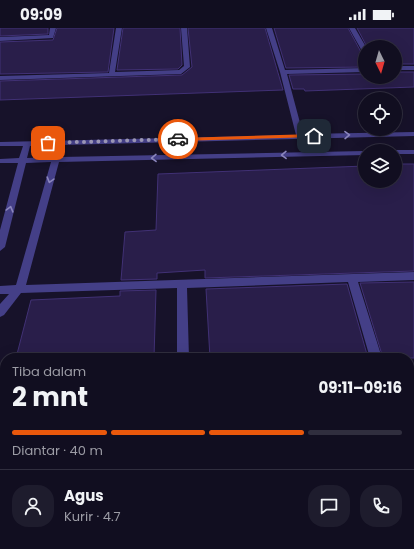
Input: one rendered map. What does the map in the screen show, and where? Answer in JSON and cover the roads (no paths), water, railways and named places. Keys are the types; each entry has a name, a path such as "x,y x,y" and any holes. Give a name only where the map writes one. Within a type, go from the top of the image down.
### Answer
{"street":[{"path":"0,39 51,37 54,28"},
{"path":"112,74 119,28"},
{"path":"0,78 172,73 185,70 187,67 184,28"},
{"path":"269,28 284,72 300,136"},
{"path":"352,28 359,40"},
{"path":"402,68 414,68"},
{"path":"284,72 358,70"},
{"path":"0,144 414,134"},
{"path":"0,312 20,288 56,160 59,142"},
{"path":"0,247 27,144"},
{"path":"402,152 414,152"},
{"path":"0,161 358,153"},
{"path":"0,290 20,288 414,276"},
{"path":"352,278 374,353"},
{"path":"182,283 183,353"}]}
